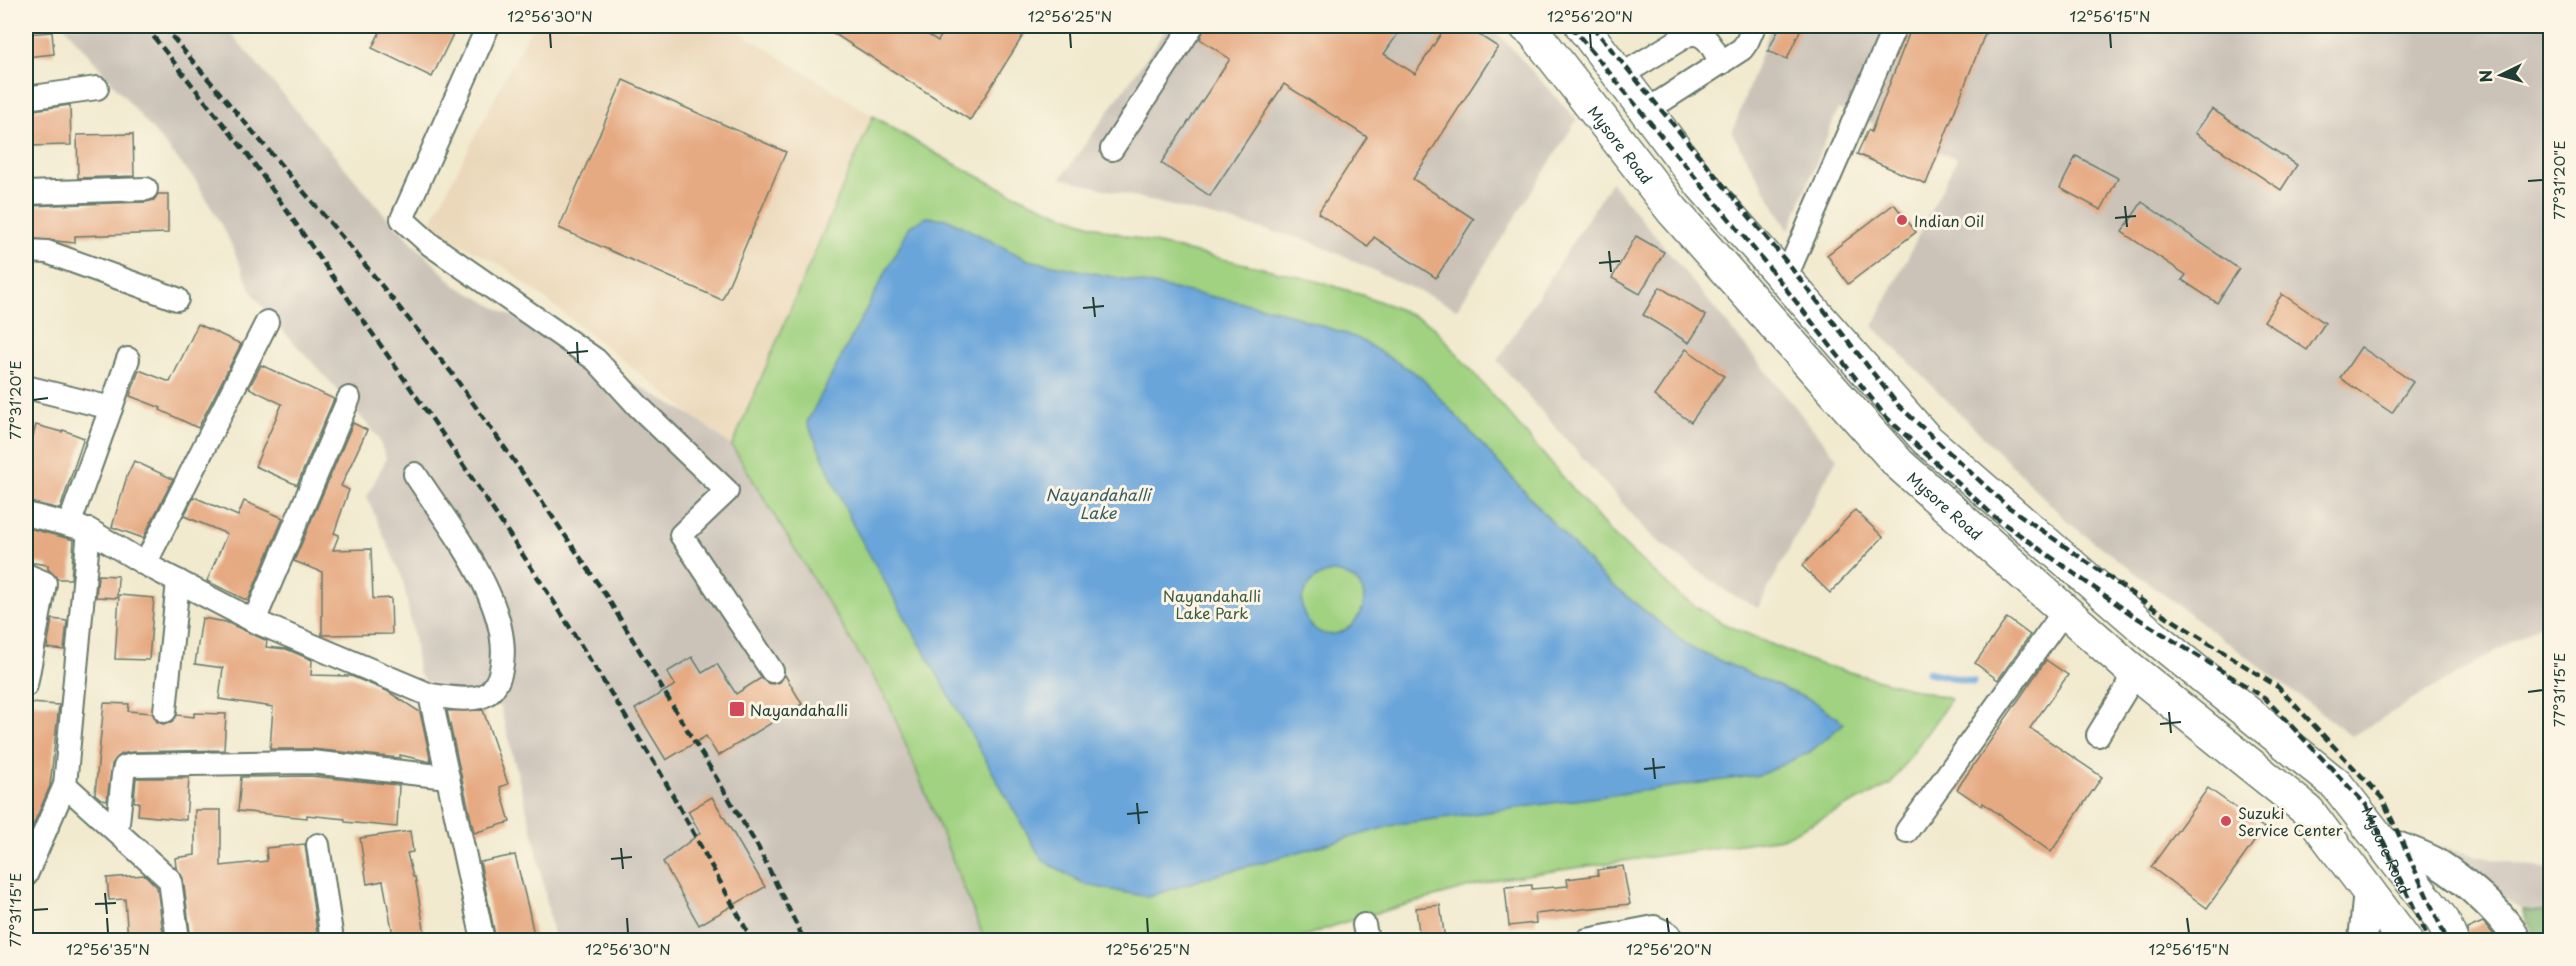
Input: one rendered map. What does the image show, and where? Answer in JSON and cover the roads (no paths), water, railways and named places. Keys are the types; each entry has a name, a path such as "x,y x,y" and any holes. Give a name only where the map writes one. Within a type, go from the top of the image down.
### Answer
{"highway":[{"name":"Mysore Road","path":"1526,26 1533,31 1673,211 1899,464 2136,674 2307,811 2405,940"},
{"name":"Mysore Road","path":"1582,26 1702,185 1926,439 2154,637 2337,785 2443,921 2451,940"},
{"path":"1899,464 1926,439"}],"street":[{"path":"488,26 402,219 431,245 596,360 639,407 727,491 681,535 772,671"},
{"path":"1112,149 1192,26"},
{"path":"1646,111 1742,49 1748,42 1754,26"},
{"path":"1785,279 1895,26"},
{"path":"1620,76 1689,34 1695,33 1706,38 1721,63"},
{"path":"26,98 97,88"},
{"path":"26,193 146,189"},
{"path":"26,251 47,252 177,299"},
{"path":"145,564 267,322"},
{"path":"26,875 65,785 79,527 111,408 128,359"},
{"path":"26,387 111,408"},
{"path":"254,621 349,398"},
{"path":"26,513 79,527 254,621 430,695 483,697 499,682 503,662 500,624 484,580 416,474"},
{"path":"26,575 45,583 26,685"},
{"path":"165,711 178,581"},
{"path":"1907,831 2065,610"},
{"path":"2098,735 2136,674"},
{"path":"430,695 483,940"},
{"path":"117,832 125,767 132,765 311,762 448,777"},
{"path":"65,785 170,880 178,940"},
{"path":"2380,840 2436,862 2479,896 2511,929 2517,940"},
{"path":"318,845 332,940"},
{"path":"2362,940 2368,891"},
{"path":"1587,940 1654,927 1669,934 1669,940"}],"water":[{"name":"Nayandahalli Lake","path":"927,217 948,219 1028,260 1274,309 1357,338 1420,376 1601,576 1693,649 1815,702 1844,723 1810,752 1760,775 1398,824 1206,878 1148,897 1086,885 1042,860 853,525 807,422 910,226","holes":["1335,572 1354,580 1363,592 1363,606 1356,619 1346,630 1332,634 1318,631 1306,618 1303,610 1302,601 1307,587 1319,577"]}],"waterway":[{"path":"1928,672 1973,682"}],"railway":[{"path":"145,26 248,155 448,442 554,602 660,772 752,940"},
{"path":"163,26 354,251 451,372 524,475 607,597 758,847 804,940"},
{"path":"1571,26 1772,271 1886,417 1996,518 2131,614 2265,698 2367,806 2429,940"},
{"path":"1592,26 1785,260 1898,405 2007,506 2144,602 2278,687 2382,798 2447,940"}],"place":[{"name":"Indian Oil","path":"1902,220"},
{"name":"Nayandahalli","path":"737,709"},
{"name":"Suzuki Service Center","path":"2226,821"}],"park label":[{"name":"Nayandahalli Lake Park","path":"1212,604"}]}
